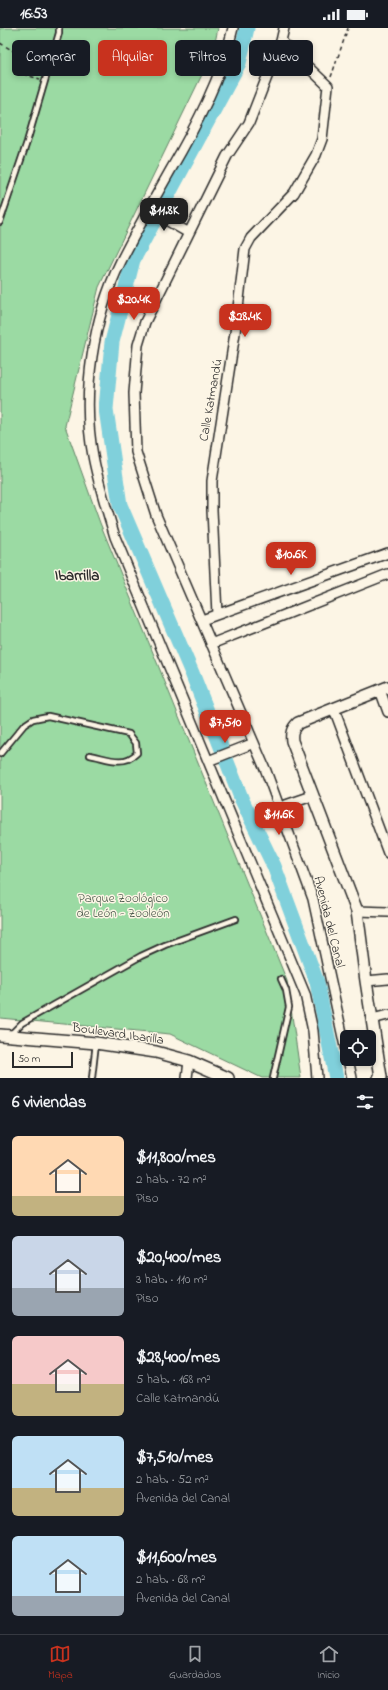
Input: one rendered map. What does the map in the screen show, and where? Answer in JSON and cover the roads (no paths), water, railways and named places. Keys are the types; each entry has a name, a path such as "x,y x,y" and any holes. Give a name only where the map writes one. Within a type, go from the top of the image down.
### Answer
{"street":[{"path":"233,28 223,64 153,212 120,262 103,308 93,350 89,380 89,419 92,448 103,499 115,537 211,760 305,994 313,1031 317,1078"},
{"name":"Avenida del Canal","path":"282,40 284,28"},
{"name":"Calle Katmandú","path":"217,614 212,481 236,333 245,249 251,238 294,193 316,155 322,139 328,86 313,71"},
{"name":"Avenida del Canal","path":"268,76 249,123 227,156 186,232 145,322 138,345 134,393 136,452 156,515 202,620 280,807 313,899 341,1030"},
{"path":"153,212 186,232"},
{"path":"202,620 388,553"},
{"path":"212,644 388,574"},
{"path":"383,1077 366,981 357,911 312,796 292,741 291,734 293,727 298,723 384,689 388,712"},
{"path":"334,708 388,853"},
{"path":"211,760 254,744"},
{"path":"280,807 312,796"},
{"path":"357,911 388,912"},
{"path":"366,981 388,979"},
{"path":"372,1019 388,1015"},
{"name":"Boulevard Ibarilla","path":"4,1035 96,1043 156,1052 189,1061 228,1078"},
{"path":"187,1078 189,1061"},
{"name":"Avenida del Canal","path":"349,1066 352,1078"}],"lane":[{"path":"0,222 46,81 59,28"},
{"path":"0,754 24,724 33,719 48,716 129,734 136,743 137,753 131,759 122,761 90,755"},
{"path":"4,1035 22,1023 141,956 236,919"},
{"path":"272,1078 289,1007 286,990 281,979"},
{"path":"92,1078 96,1043"}],"waterway":[{"path":"247,28 239,63 133,260 112,342 106,409 120,505 192,673 242,800 274,866 317,982 336,1078"}],"district":[{"name":"Ibarrilla","path":"77,576"}],"park label":[{"name":"Parque Zoológico de León - Zooleón","path":"123,906"}]}
